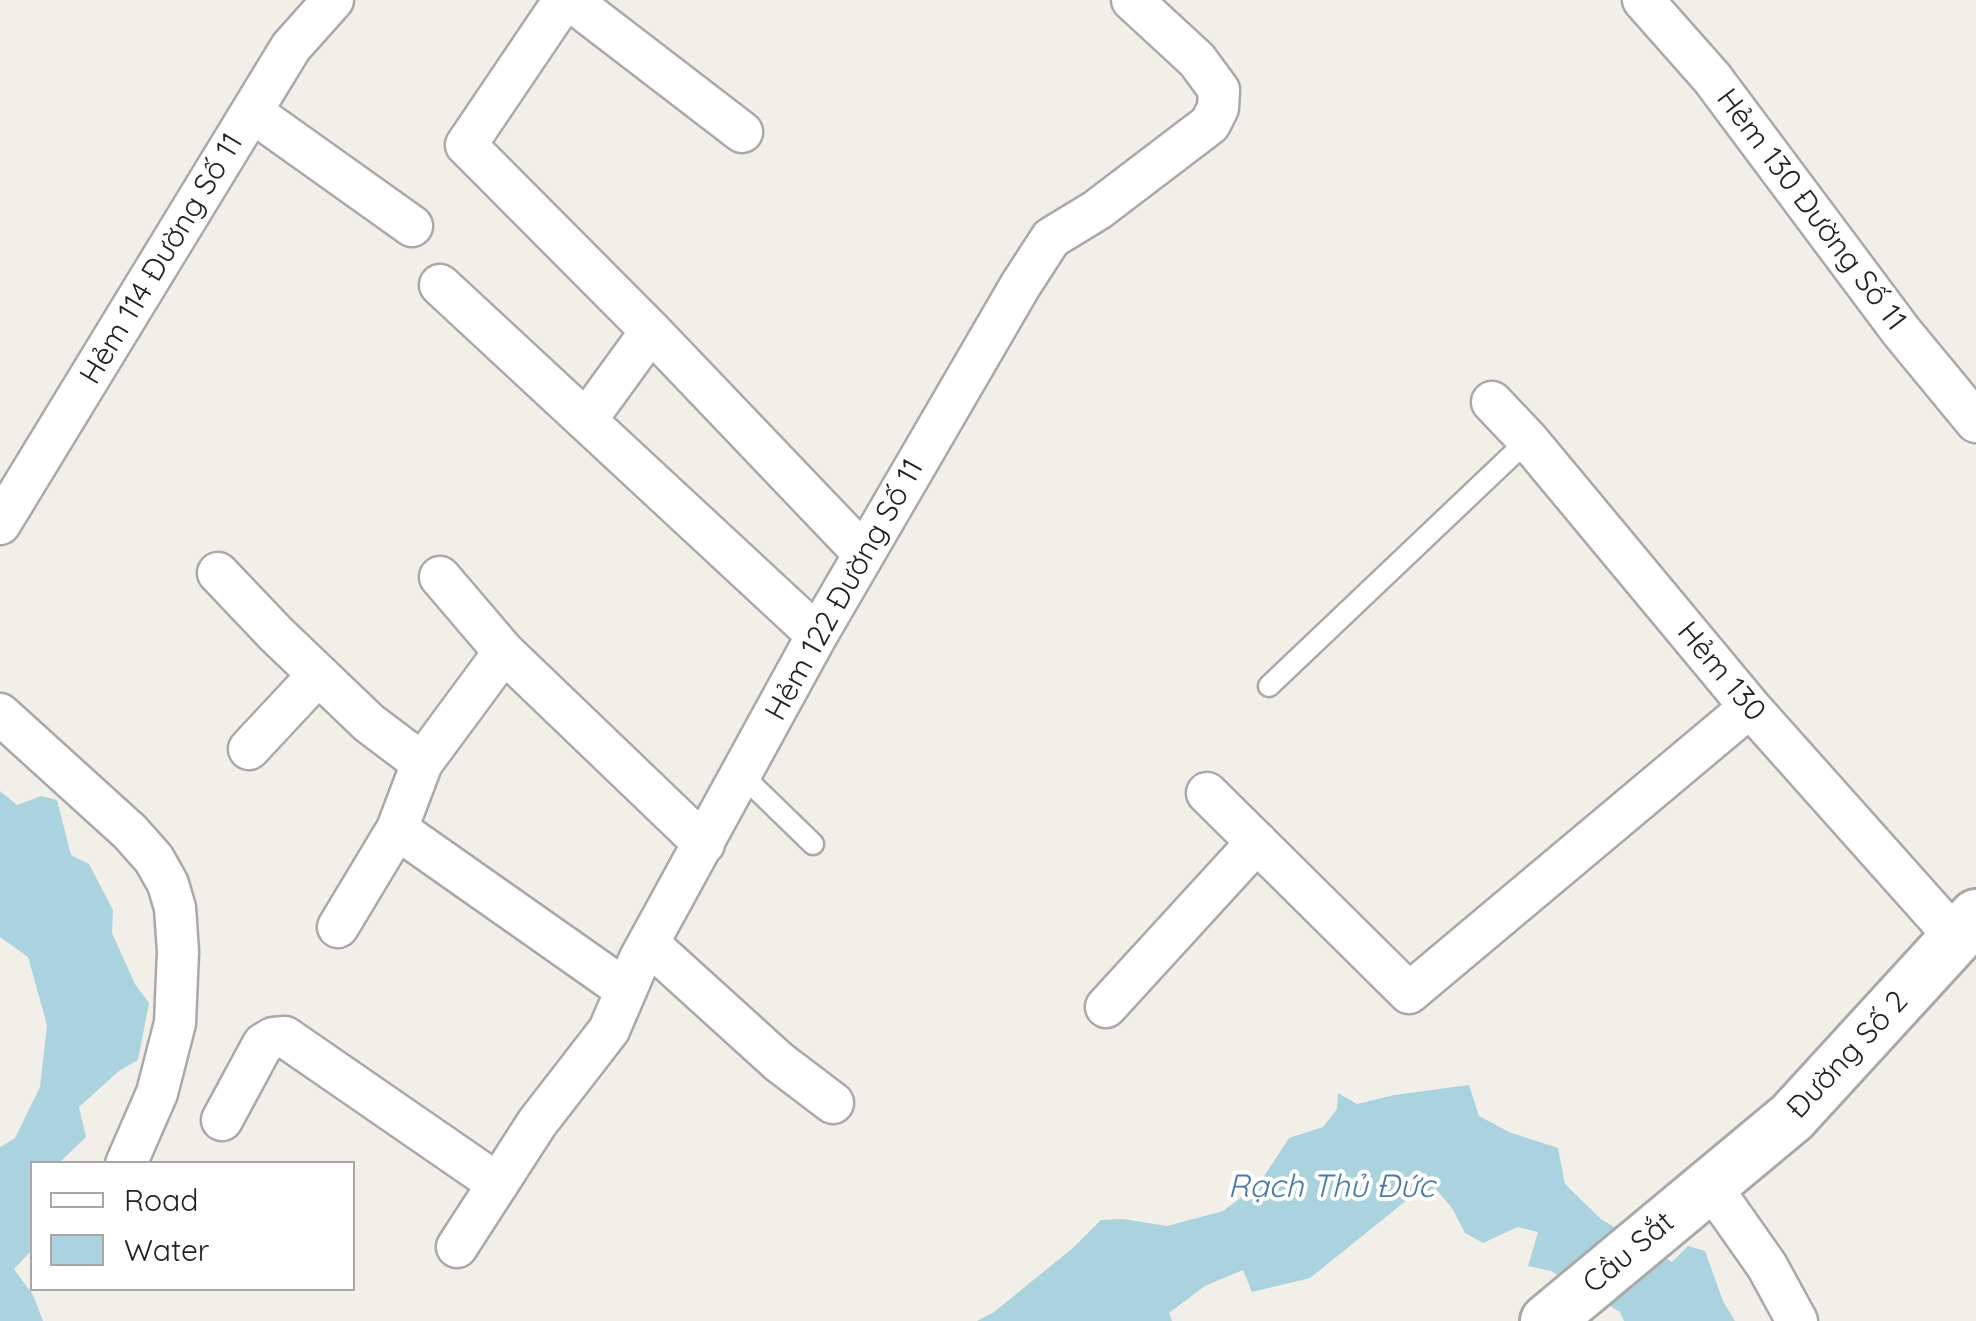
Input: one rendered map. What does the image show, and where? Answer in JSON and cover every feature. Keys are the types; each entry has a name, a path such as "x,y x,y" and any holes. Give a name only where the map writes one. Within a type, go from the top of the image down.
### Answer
{"street":[{"name":"Hẻm 114 Đường Số 11","path":"0,524 291,47 333,0"},
{"path":"742,132 567,0 466,145 652,331 863,552"},
{"name":"Hẻm 122 Đường Số 11","path":"457,1247 536,1123 608,1030 648,944 863,552 1051,238 1098,210 1210,124 1218,108 1218,90 1197,60 1132,0"},
{"name":"Hẻm 130 Đường Số 11","path":"1643,0 1712,78 1900,331 1976,422"},
{"path":"252,112 412,226"},
{"path":"440,285 817,636"},
{"path":"587,419 652,331"},
{"name":"Hẻm 130","path":"1492,402 1750,707 1966,927"},
{"path":"218,573 368,723 422,763"},
{"path":"440,577 504,652 704,844"},
{"path":"338,928 398,829 422,763 504,652"},
{"path":"248,748 318,675"},
{"path":"1208,793 1409,993 1750,707"},
{"path":"0,714 130,832 154,859 176,908 178,952 172,1042 157,1092 127,1161"},
{"path":"398,829 626,990"},
{"path":"1106,1007 1257,842"},
{"name":"Đường Số 2","path":"1710,1185 1792,1116 1966,927"},
{"path":"648,944 779,1062 833,1104"},
{"path":"222,1120 264,1044 285,1037 498,1184"},
{"path":"1710,1185 1766,1266 1797,1321"},
{"name":"Cầu Sắt","path":"1547,1321 1710,1185"}],"lane":[{"path":"1269,686 1528,440"},
{"path":"742,775 812,844"}],"water":[{"path":"0,791 17,805 41,796 57,800 71,855 89,864 113,910 112,933 135,984 149,1003 138,1060 119,1071 79,1107 86,1137 61,1161 30,1161 30,1252 14,1269 33,1295 43,1321 0,1321 0,1147 15,1138 40,1087 47,1025 28,957 0,937"},
{"name":"Rạch Thủ Đức","path":"1469,1085 1479,1116 1509,1132 1558,1148 1565,1184 1601,1219 1672,1262 1688,1246 1705,1251 1723,1301 1735,1321 1624,1321 1620,1312 1551,1271 1528,1266 1538,1232 1518,1227 1483,1243 1465,1233 1452,1208 1435,1188 1407,1200 1310,1278 1252,1292 1243,1270 1205,1286 1169,1313 1172,1321 977,1321 994,1312 1074,1247 1101,1220 1167,1226 1223,1211 1259,1184 1289,1138 1323,1127 1337,1109 1338,1093 1357,1104"}]}
